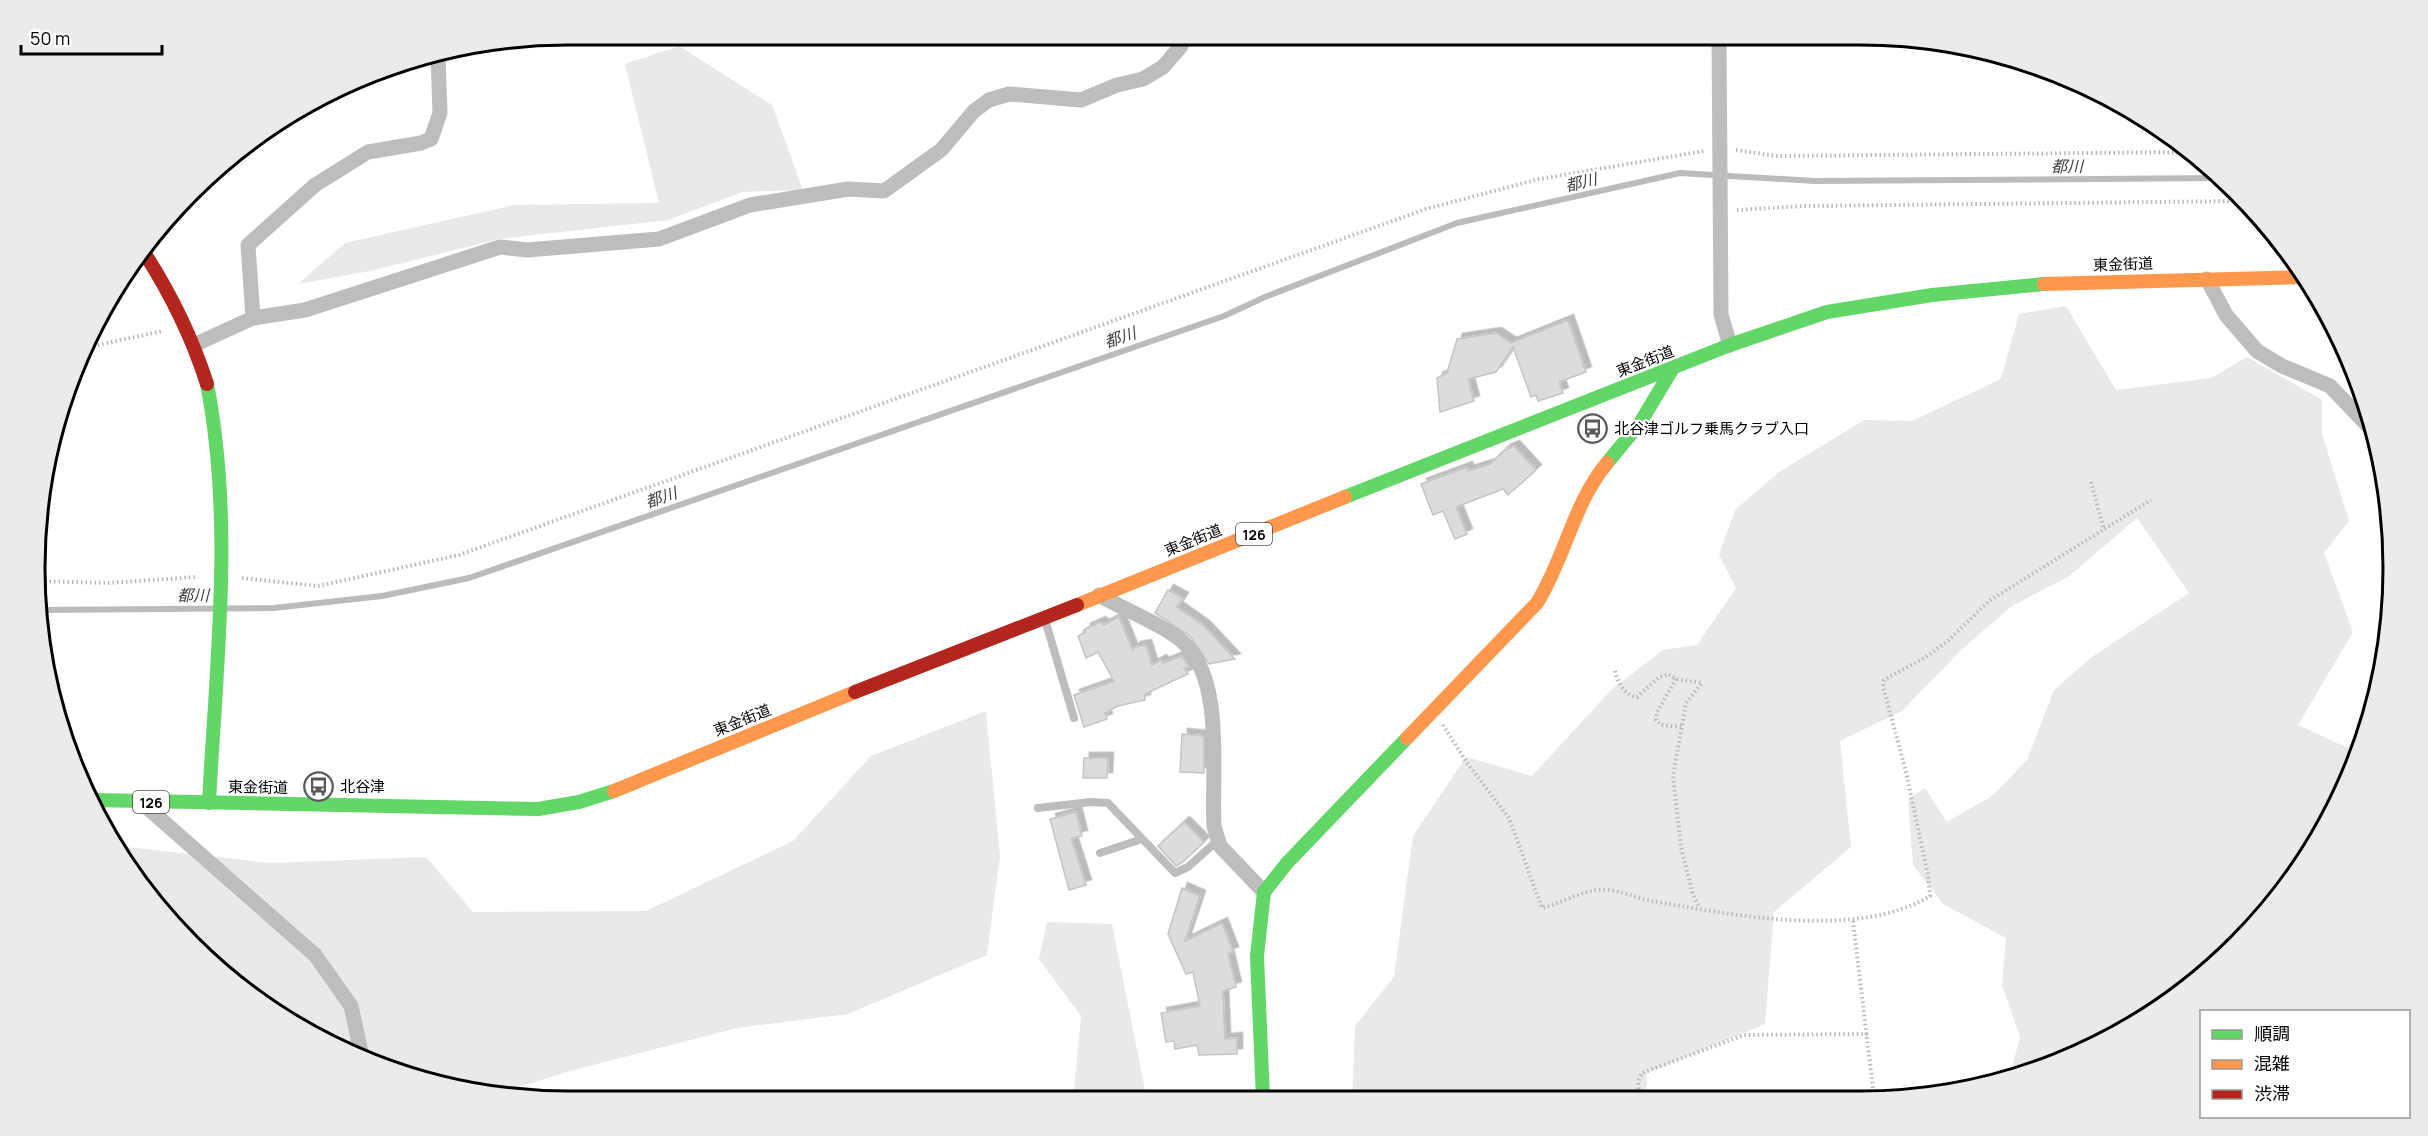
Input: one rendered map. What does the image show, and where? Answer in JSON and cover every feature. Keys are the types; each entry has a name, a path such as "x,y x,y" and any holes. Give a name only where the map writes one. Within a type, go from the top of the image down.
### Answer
{"main road":[{"path":"147,258 176,302 196,344 209,388 221,467 221,567 209,803"},
{"name":"東金街道","path":"100,800 538,809 579,802 630,784 959,649 1045,618 1519,427 1731,345 1827,312 1932,295 2066,282 2295,277"},
{"path":"1263,1091 1257,956 1264,892 1287,863 1537,603 1553,577 1580,504 1593,480 1640,423 1672,368"}],"street":[{"path":"196,344 253,318 305,310 500,247 527,250 659,239 750,205 848,189 884,190 941,150 974,111 989,100 1009,94 1081,100 1117,85 1143,80 1163,67 1182,45"},
{"path":"1719,45 1721,315 1731,345"},
{"path":"253,318 248,245 315,185 368,152 421,143 431,139 440,113 438,62"},
{"path":"2207,279 2226,315 2258,351 2282,366 2330,386 2360,418"},
{"path":"1099,595 1162,628 1185,644 1199,666 1211,697 1214,826 1218,840 1220,846 1264,892"},
{"path":"141,801 315,955 351,1006 360,1047"}],"lane":[{"path":"1045,618 1074,718"},
{"path":"1038,808 1091,802 1108,803 1174,873 1188,867 1218,840"},
{"path":"1100,853 1142,839"}],"path":[{"path":"242,578 318,586 459,555 1426,208 1539,179 1721,148 1776,156 2178,153"},
{"path":"1721,211 1804,206 2233,201"},
{"path":"95,346 164,331"},
{"path":"2091,482 2104,530"},
{"path":"1433,713 1509,818 1542,908 1561,903 1581,892 1608,890 1632,897 1757,918 1853,921 1912,907 1930,896 1929,875 1906,772 1883,686 1884,680 1926,657 1948,641 1989,601 2151,500"},
{"path":"45,581 108,583 197,577"},
{"path":"1615,671 1622,688 1632,697 1637,697 1659,677 1668,674 1676,679 1702,683 1686,703 1673,777 1681,847 1693,895 1700,908"},
{"path":"1676,679 1656,720 1661,724 1683,727"},
{"path":"1853,921 1873,1091"},
{"path":"1639,1091 1638,1082 1642,1073 1744,1035 1868,1034"}],"shaded area":[{"path":"679,46 772,105 803,190 742,192 668,220 499,239 370,271 298,284 345,243 514,205 659,203 625,64"},
{"path":"2066,306 2116,390 2211,378 2247,357 2322,400 2322,434 2349,521 2324,553 2353,632 2298,725 2350,749 2313,830 2295,859 2253,913 2205,961 2151,1003 2091,1037 2012,1068 2020,1037 2002,985 2006,938 1943,904 1913,865 1908,799 1925,788 1947,822 1992,796 2027,760 2054,690 2092,657 2189,593 2137,518 2068,577 2012,606 1961,650 1902,711 1840,741 1851,847 1774,912 1765,1024 1647,1073 1646,1091 1352,1091 1355,1026 1394,977 1413,836 1466,757 1532,776 1612,689 1663,650 1697,645 1736,588 1719,555 1735,510 1779,472 1864,420 1912,421 2001,379 2019,314"},
{"path":"986,711 1000,856 987,955 848,1014 737,1028 570,1071 515,1088 466,1081 400,1063 368,1051 306,1021 250,983 198,938 153,886 126,847 271,863 426,857 473,912 646,911 793,841 871,756"},
{"path":"1047,922 1112,924 1145,1091 1074,1091 1081,1016 1039,959"}],"building":[{"path":"1568,320 1586,372 1559,382 1563,393 1538,401 1536,395 1531,397 1513,347 1496,372 1468,379 1474,401 1440,412 1437,378 1447,373 1457,339 1496,333 1511,343"},
{"path":"1514,446 1536,470 1508,495 1503,489 1456,507 1467,534 1455,539 1443,511 1433,515 1421,484 1467,467 1468,471 1490,464 1505,450"},
{"path":"1168,590 1183,598 1177,607 1204,626 1235,659 1209,664 1190,636 1155,613"},
{"path":"1119,617 1133,651 1135,647 1146,645 1152,665 1161,660 1163,663 1182,656 1189,667 1184,668 1188,674 1145,694 1145,700 1118,706 1105,713 1107,719 1084,727 1074,695 1114,681 1098,652 1086,658 1078,636 1085,632 1085,629 1100,622 1104,625"},
{"path":"1182,734 1204,736 1204,773 1180,772"},
{"path":"1084,758 1108,758 1107,778 1083,778"},
{"path":"1076,812 1082,836 1071,838 1086,885 1069,890 1050,819"},
{"path":"1184,822 1204,842 1176,866 1158,846"},
{"path":"1182,888 1200,896 1185,941 1222,923 1233,952 1228,954 1236,987 1223,991 1225,1039 1237,1038 1237,1054 1199,1055 1197,1045 1175,1049 1174,1041 1166,1042 1161,1013 1200,1006 1193,972 1186,974 1168,934"}],"waterway":[{"name":"都川","path":"47,610 274,608 382,596 469,578 1224,316 1265,297 1457,223 1680,173 1815,181 2208,178"}],"traffic: fast":[{"path":"1345,497 1730,345 1827,312 1932,295 2044,284"},
{"path":"1607,463 1640,423 1673,368"},
{"path":"207,384 220,488 221,541 219,646 209,803"},
{"path":"1263,1091 1257,956 1264,892 1287,863 1407,738"},
{"path":"100,800 538,809 579,802 614,791"}],"traffic: slow":[{"path":"2044,284 2295,277"},
{"path":"1407,738 1537,603 1547,586 1577,513 1595,479 1607,463"},
{"path":"1077,605 1345,497"},
{"path":"614,791 855,692"}],"traffic: jam":[{"path":"147,258 180,317 207,384"},
{"path":"855,692 1077,605"}],"place":[{"name":"北谷津ゴルフ乗馬クラブ入口","path":"1593,428"},
{"name":"北谷津","path":"319,786"}]}
